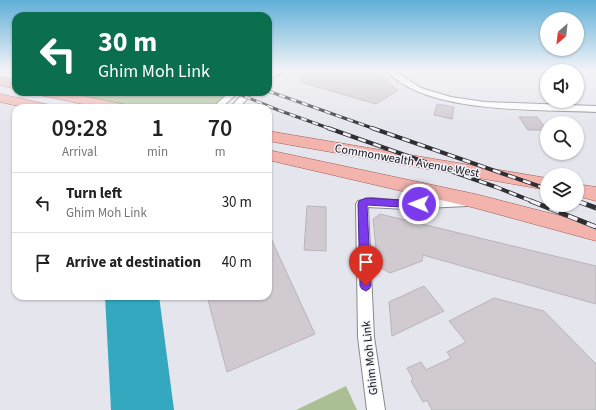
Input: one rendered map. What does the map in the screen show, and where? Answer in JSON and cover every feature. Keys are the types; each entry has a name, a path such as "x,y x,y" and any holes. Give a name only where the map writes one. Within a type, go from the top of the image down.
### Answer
{"main road":[{"path":"64,96 102,104"},
{"path":"0,98 27,104"},
{"name":"Commonwealth Avenue West","path":"272,137 540,183"},
{"name":"Commonwealth Avenue West","path":"272,156 476,201 596,233"},
{"path":"584,191 596,194"}],"street":[{"path":"420,89 450,100 476,104 596,109"},
{"path":"221,104 230,96"},
{"path":"238,104 245,96"},
{"name":"Ghim Moh Link","path":"376,410 366,337 366,286 362,204 371,202 406,205 476,201"}],"green space":[{"path":"64,96 230,96 221,104 102,104"},
{"path":"346,386 357,410 296,410"}],"water":[{"path":"105,300 160,300 174,410 111,410"}],"building":[{"path":"325,89 398,90 376,104"},
{"path":"437,104 454,107 452,119 434,115"},
{"path":"519,117 537,117 540,121 540,130 528,130"},
{"path":"307,206 326,207 326,251 304,250"},
{"path":"380,214 596,266 596,304 423,255 422,261 390,273 381,268 377,258 373,219"},
{"path":"272,241 315,334 227,372 208,300 272,300"},
{"path":"424,286 444,311 392,336 389,302"},
{"path":"494,298 544,311 596,364 596,410 432,410 427,400 423,402 411,381 413,379 407,368 421,362 426,370 451,358 447,352 466,342 449,321"}],"railway":[{"path":"272,92 375,129"},
{"path":"244,96 263,104"},
{"path":"272,108 331,129"},
{"path":"328,128 496,187 534,202"},
{"path":"372,128 540,187"},
{"path":"531,201 596,227"},
{"path":"584,204 596,208"}],"route":[{"path":"366,286 362,204 366,202 406,205 419,204"}]}
